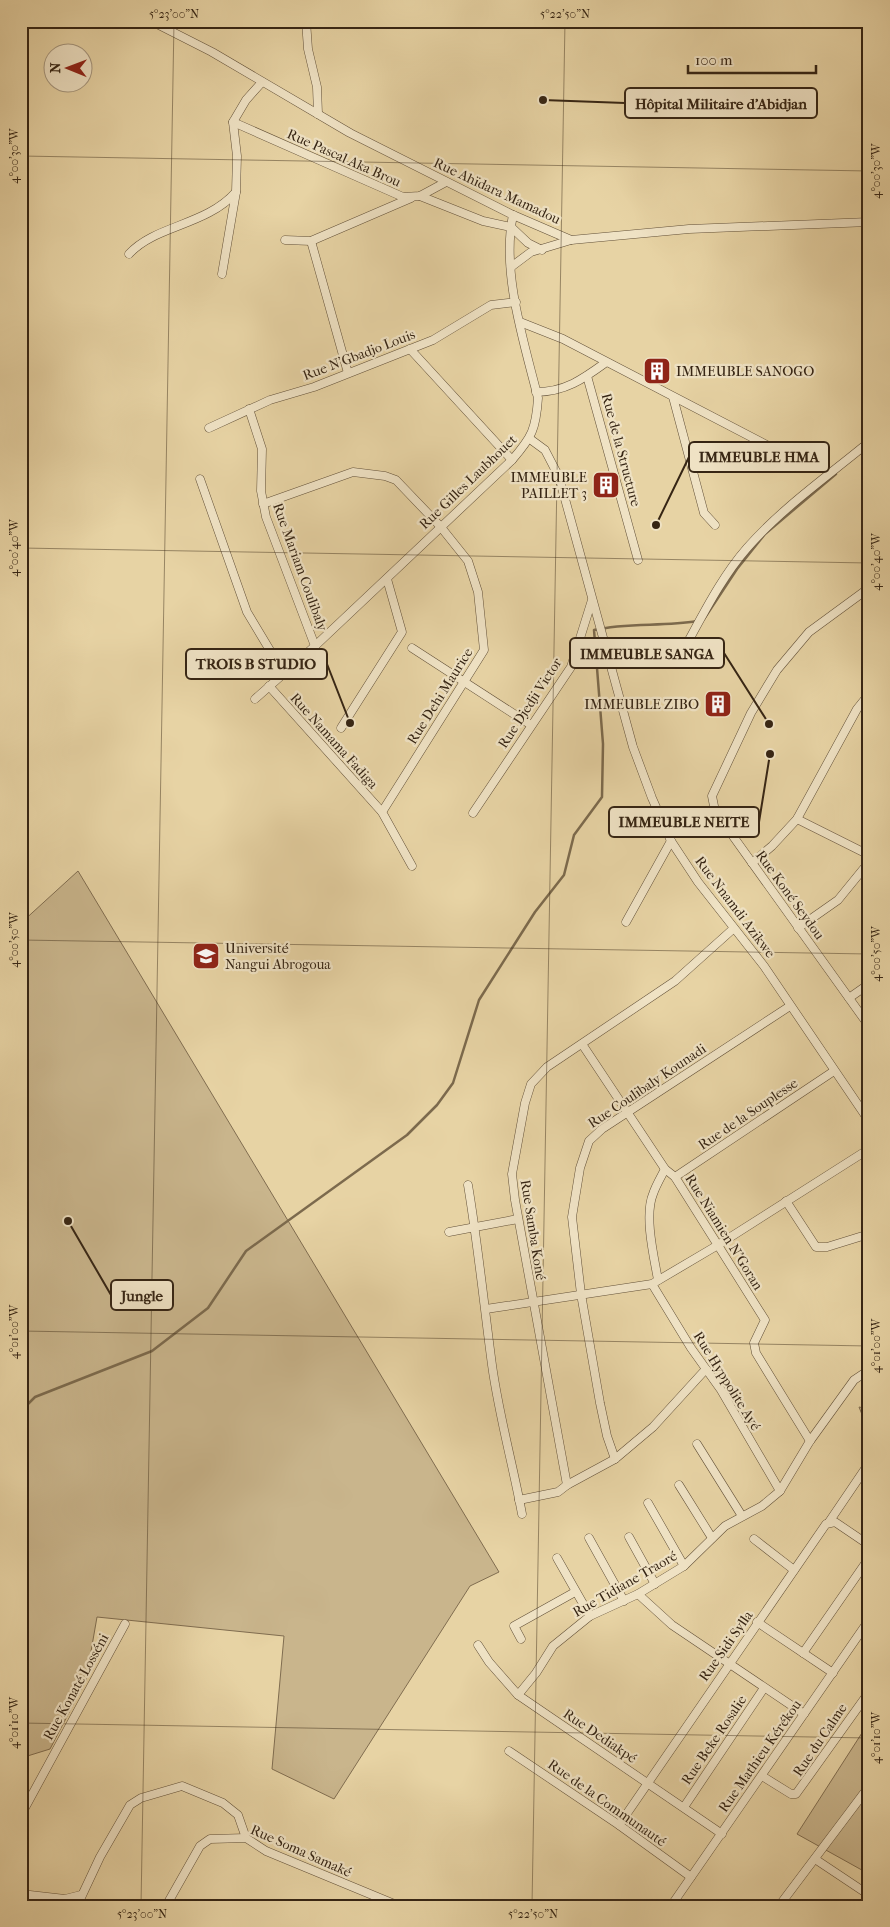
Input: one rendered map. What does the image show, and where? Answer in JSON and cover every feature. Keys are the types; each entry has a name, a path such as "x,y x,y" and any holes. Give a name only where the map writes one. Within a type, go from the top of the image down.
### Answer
{"street":[{"name":"Rue Ahïdara Mamadou","path":"151,21 318,114 446,182 513,215 571,240 689,229 869,222"},
{"path":"306,21 308,50 318,87 318,114"},
{"path":"222,274 236,192 237,156 233,122 246,100 262,82"},
{"name":"Rue Pascal Aka Brou","path":"233,122 397,196 417,196 483,221 511,227"},
{"path":"284,240 311,241 446,182"},
{"path":"129,254 139,243 198,219 226,203 236,192"},
{"name":"Rue Gilles Laubhouet","path":"255,699 283,672 315,646 512,460 530,439 537,415 536,392 516,302 511,267 511,227 513,215"},
{"path":"511,227 528,243 542,250"},
{"path":"511,267 531,252 571,240"},
{"path":"311,241 348,373"},
{"name":"Rue N'Gbadjo Louis","path":"209,428 270,400 314,387 433,340 491,305 516,302"},
{"path":"520,322 563,339 605,363 782,452"},
{"path":"410,349 512,460"},
{"path":"536,392 550,392 567,388 588,376 605,363"},
{"name":"Rue de la Structure","path":"588,376 638,560"},
{"path":"673,397 704,513 715,525"},
{"name":"Rue Mariam Coulibaly","path":"249,409 262,449 266,517 315,646"},
{"name":"Rue Nnamdi Azikwe","path":"530,439 544,450 559,477 632,747 671,841 698,882 764,966 869,1121"},
{"path":"678,658 730,569 747,548 800,498 869,442"},
{"name":"Rue Dehi Maurice","path":"264,504 353,472 385,476 396,480 440,526 468,561 478,592 484,650 382,812"},
{"path":"200,478 247,612 283,672"},
{"path":"341,728 402,632 387,578"},
{"name":"Rue Koné Seydou","path":"869,588 809,632 777,670 752,713 715,786 712,796 715,811 869,1026"},
{"name":"Rue Djedji Victor","path":"474,813 571,667 592,600"},
{"path":"412,648 466,681 531,725"},
{"name":"Rue Namama Fadiga","path":"269,686 382,812"},
{"path":"752,863 772,846 797,819 856,709 869,694"},
{"path":"382,812 412,866"},
{"path":"797,819 869,855"},
{"path":"626,922 671,841"},
{"path":"798,928 838,900 869,862"},
{"name":"Rue Samba Koné","path":"567,1485 532,1302 512,1174 524,1103 531,1084 547,1067 675,981 734,928"},
{"path":"849,998 869,984"},
{"name":"Rue Coulibaly Kounadi","path":"615,1459 600,1403 581,1294 572,1217 580,1168 589,1141 602,1129 790,1006"},
{"name":"Rue Niamien N'Goran","path":"582,1044 665,1169 675,1177 765,1320 754,1343 756,1353 810,1441"},
{"name":"Rue de la Souplesse","path":"675,1177 834,1071"},
{"path":"486,1309 655,1282 718,1246 869,1149"},
{"path":"655,1282 650,1203 652,1194 665,1169"},
{"path":"468,1184 495,1383 522,1514"},
{"path":"786,1201 816,1247 827,1247 869,1234"},
{"path":"449,1232 518,1219"},
{"name":"Rue Hyppolite Ayé","path":"655,1282 780,1491"},
{"path":"519,1500 558,1492 567,1485 615,1459 653,1427 706,1369"},
{"name":"Rue Tidiane Traoré","path":"518,1695 536,1673 553,1646 590,1616 638,1594 684,1566 712,1538 742,1516 762,1506 780,1491 810,1441 854,1380 869,1370"},
{"path":"697,1444 742,1516"},
{"name":"Rue Sidi Sylla","path":"619,1825 646,1782 869,1463"},
{"path":"679,1485 712,1538"},
{"path":"648,1503 684,1566"},
{"path":"829,1522 835,1522 869,1545"},
{"path":"629,1537 655,1584"},
{"path":"589,1538 624,1601"},
{"path":"754,1539 794,1570"},
{"path":"557,1558 574,1592 590,1616"},
{"path":"804,1653 869,1558"},
{"path":"521,1639 514,1626 574,1592"},
{"path":"638,1594 672,1625 804,1714"},
{"name":"Rue Mathieu Kérékou","path":"672,1906 869,1620"},
{"path":"757,1622 832,1673"},
{"name":"Rue Konaté Losséni","path":"21,1816 125,1624"},
{"name":"Rue Dediakpé","path":"478,1645 489,1662 518,1695 722,1834"},
{"name":"Rue Beke Rosalie","path":"684,1807 764,1688"},
{"name":"Rue du Calme","path":"762,1776 791,1794 796,1794 869,1692"},
{"name":"Rue de la Communauté","path":"509,1750 691,1877"},
{"path":"77,1906 81,1895 130,1805 141,1798 182,1786 222,1803 238,1815 246,1838"},
{"path":"779,1906 864,1793"},
{"name":"Rue Soma Samaké","path":"166,1906 200,1846 210,1839 246,1838 266,1851 400,1906"},
{"path":"814,1859 869,1895"},
{"path":"21,1894 65,1899 81,1895"}],"shaded area":[{"path":"78,871 499,1572 470,1586 334,1799 272,1769 284,1636 97,1617 86,1680 50,1749 21,1758 21,923"},
{"path":"859,1407 869,1409 869,1432"},
{"path":"869,1722 869,1874 797,1834"}],"waterway":[{"path":"704,619 737,569 765,534 836,474"},
{"path":"21,1411 35,1397 152,1351 208,1308 246,1251 407,1135 437,1105 453,1083 479,1000 535,912 564,875 574,835 602,797 603,744 594,630 620,626 697,621"}],"place":[{"name":"Hôpital Militaire d'Abidjan","path":"543,100"},
{"name":"IMMEUBLE SANOGO","path":"657,371"},
{"name":"IMMEUBLE PAILLET 3","path":"606,485"},
{"name":"IMMEUBLE HMA","path":"656,525"},
{"name":"IMMEUBLE ZIBO","path":"718,704"},
{"name":"TROIS B STUDIO","path":"350,723"},
{"name":"IMMEUBLE SANGA","path":"769,724"},
{"name":"IMMEUBLE NEITE","path":"770,754"},
{"name":"Université Nangui Abrogoua","path":"206,956"},
{"name":"Jungle","path":"68,1221"}]}
